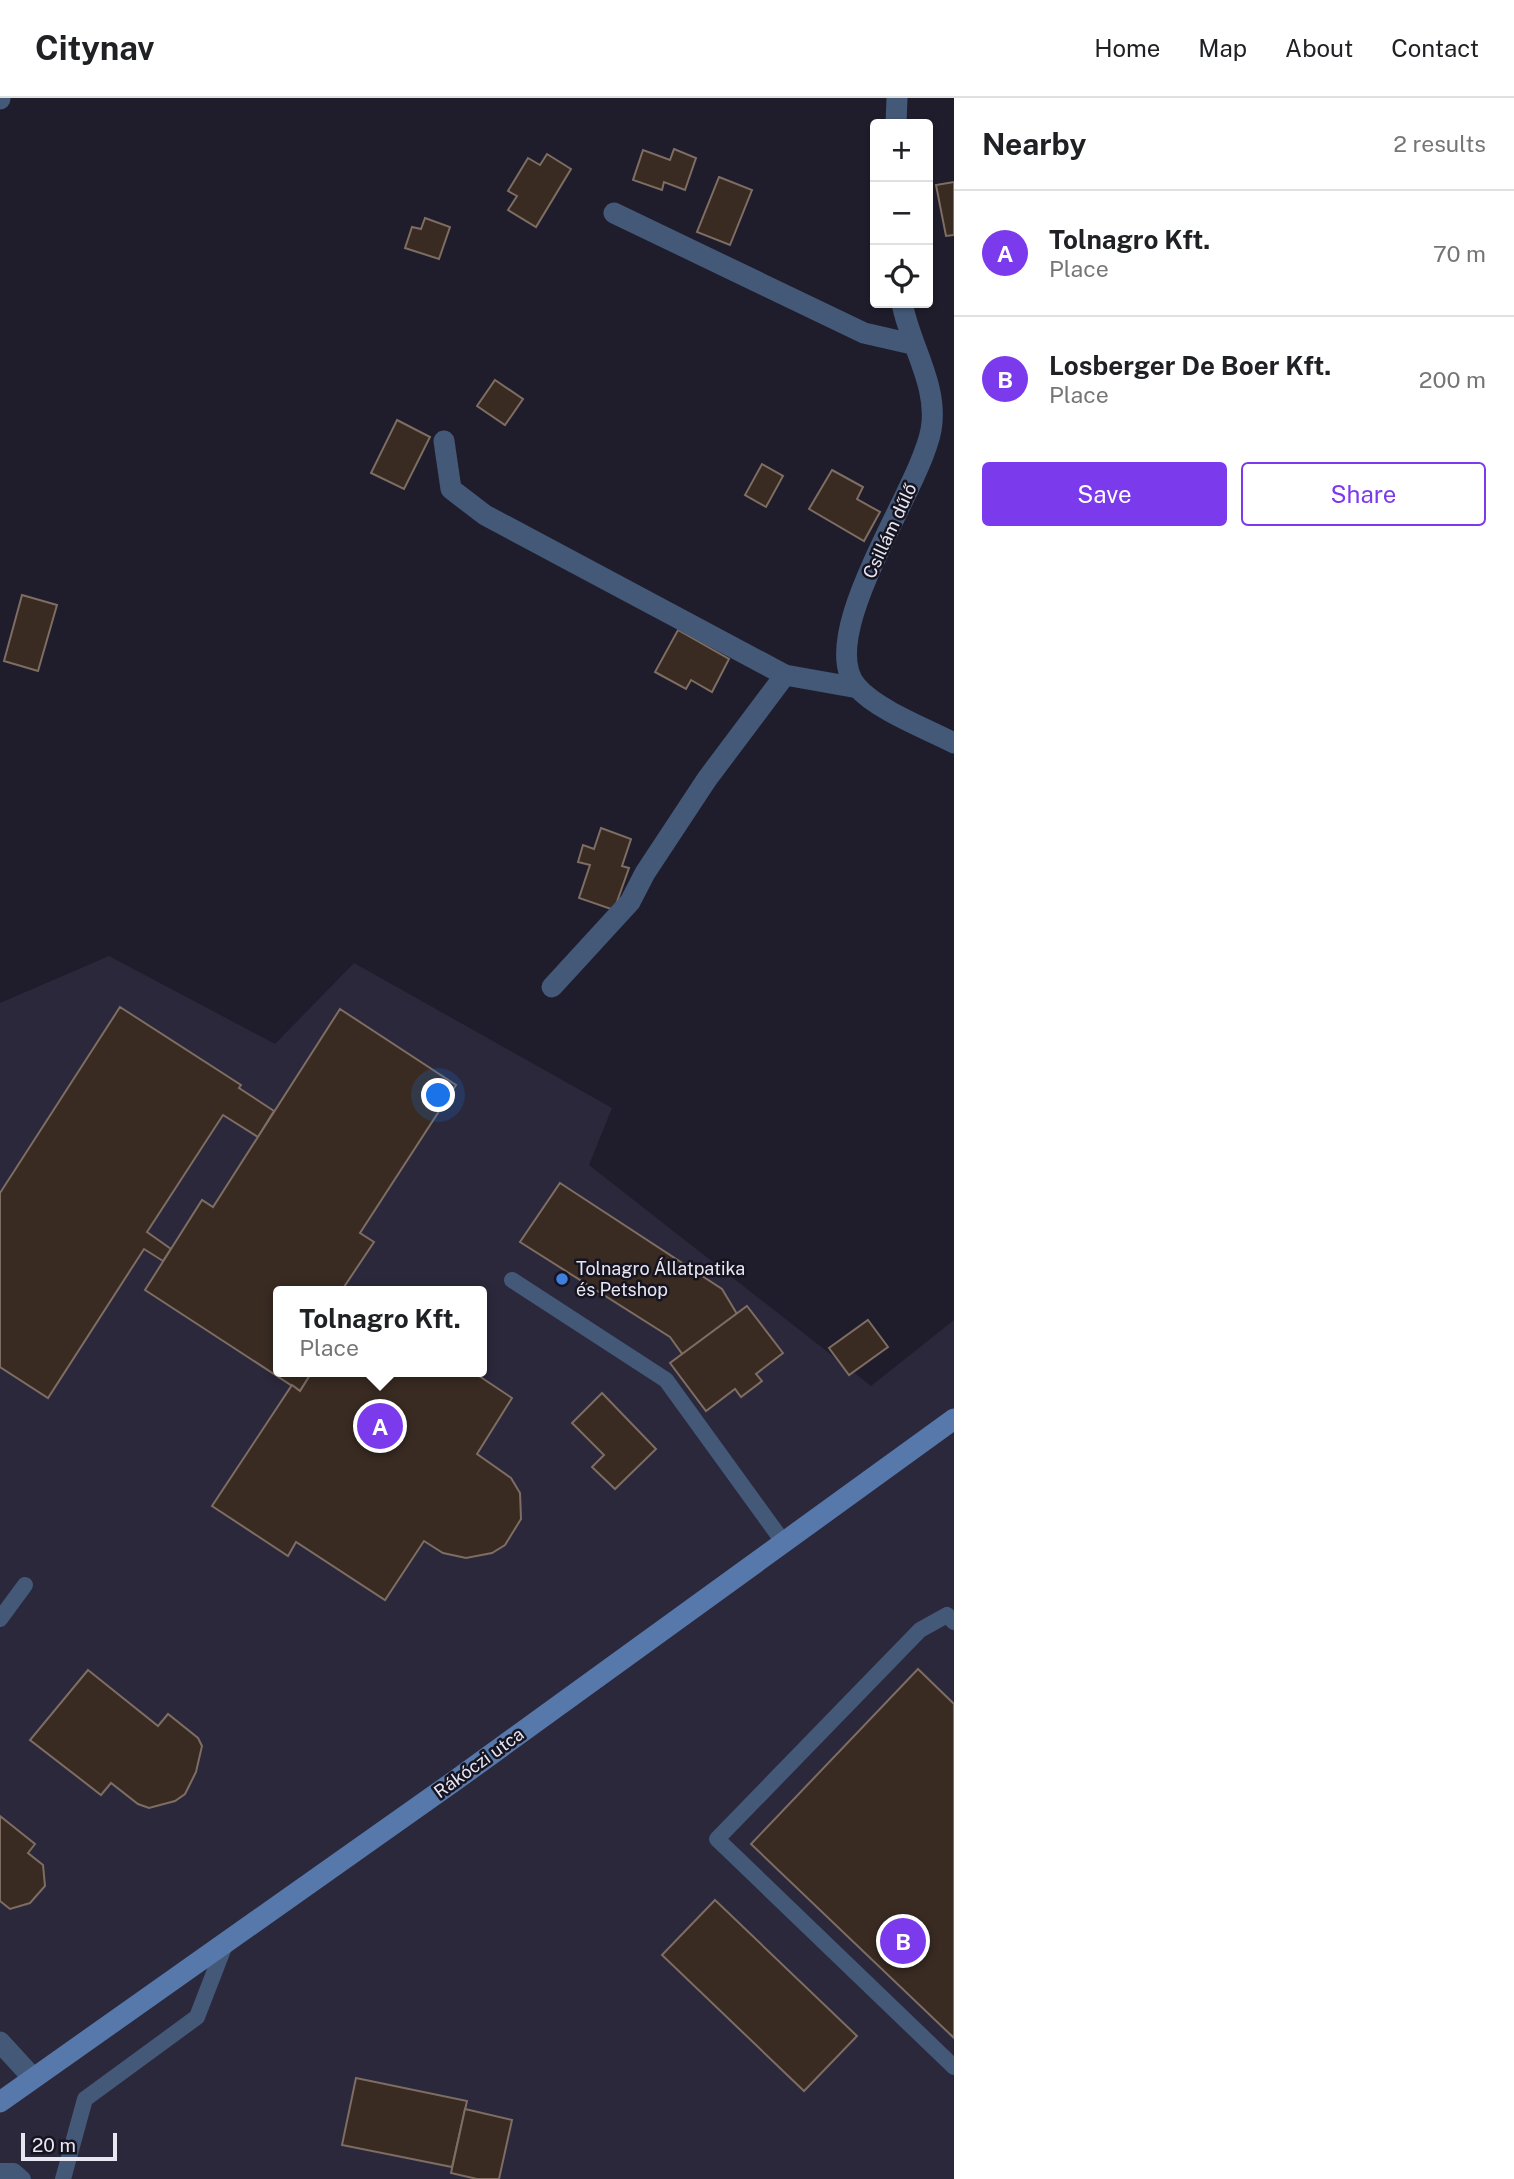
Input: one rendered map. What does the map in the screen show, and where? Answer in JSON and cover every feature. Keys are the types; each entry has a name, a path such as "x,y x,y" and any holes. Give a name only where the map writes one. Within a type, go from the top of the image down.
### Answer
{"street":[{"path":"896,119 897,98"},
{"path":"614,213 864,333 912,344"},
{"name":"Csillám dűlő","path":"858,688 848,672 845,652 847,634 876,557 922,463 931,428 932,390 912,344 903,308"},
{"path":"444,441 451,489 485,515 785,675 858,688 880,704 954,743"},
{"path":"552,987 631,902 645,873 708,779 785,675"},
{"name":"Rákóczi utca","path":"0,2102 954,1419"},
{"path":"0,2042 33,2078"}],"lane":[{"path":"512,1280 666,1380 784,1543"},
{"path":"0,1619 25,1585"},
{"path":"954,1622 947,1615 920,1630 717,1839 954,2067"},
{"path":"63,2179 85,2099 197,2017 226,1942"},
{"path":"0,2171 14,2171 23,2179"}],"shaded area":[{"path":"109,956 275,1044 354,963 612,1108 589,1165 871,1386 954,1320 954,2179 0,2179 0,1003"}],"building":[{"path":"674,149 696,158 685,190 664,182 662,190 633,180 643,150 670,160"},
{"path":"547,154 571,169 536,227 508,210 517,196 508,191 528,158 540,165"},
{"path":"719,177 752,190 730,245 697,232"},
{"path":"954,182 954,235 946,236 936,185"},
{"path":"425,218 450,227 439,259 405,248 412,227 421,229"},
{"path":"495,380 523,399 505,425 477,406"},
{"path":"397,420 430,437 404,489 371,473"},
{"path":"762,464 783,476 766,507 745,495"},
{"path":"832,470 863,487 857,499 880,512 864,541 809,509"},
{"path":"22,595 57,605 38,671 4,661"},
{"path":"678,630 729,659 712,692 691,680 686,689 655,672"},
{"path":"601,828 631,839 622,866 629,868 614,910 579,898 590,865 578,862 583,845 594,849"},
{"path":"120,1007 241,1085 239,1088 274,1111 258,1137 223,1115 147,1232 171,1249 163,1261 144,1249 48,1398 0,1367 0,1193"},
{"path":"340,1009 456,1085 360,1233 374,1242 345,1286 273,1286 273,1373 145,1290 202,1200 213,1207"},
{"path":"560,1183 722,1289 737,1314 683,1355 670,1337 520,1242"},
{"path":"747,1306 783,1353 756,1374 762,1381 741,1397 735,1389 706,1411 670,1363"},
{"path":"868,1320 888,1347 849,1375 829,1348"},
{"path":"279,1377 309,1377 300,1391"},
{"path":"309,1377 480,1377 512,1398 477,1454 511,1478 520,1493 521,1519 505,1545 492,1553 466,1558 443,1553 424,1541 385,1600 296,1542 288,1556 212,1506 292,1385 300,1391"},
{"path":"602,1393 656,1449 615,1489 592,1467 604,1455 572,1423"},
{"path":"918,1669 954,1704 954,2038 751,1844"},
{"path":"88,1670 158,1726 168,1714 198,1738 202,1746 196,1772 185,1794 175,1801 149,1808 138,1804 111,1783 101,1795 30,1740"},
{"path":"0,1816 35,1844 28,1853 43,1865 45,1886 30,1903 10,1909 0,1901"},
{"path":"715,1900 857,2036 804,2091 662,1955"},
{"path":"356,2078 467,2101 452,2167 342,2145"},
{"path":"465,2109 512,2120 499,2179 477,2179 451,2173"}],"place":[{"name":"Tolnagro Állatpatika és Petshop","path":"562,1279"},
{"name":"Tolnagro Kft.","path":"380,1426"},
{"name":"Losberger De Boer Kft.","path":"903,1941"}]}
